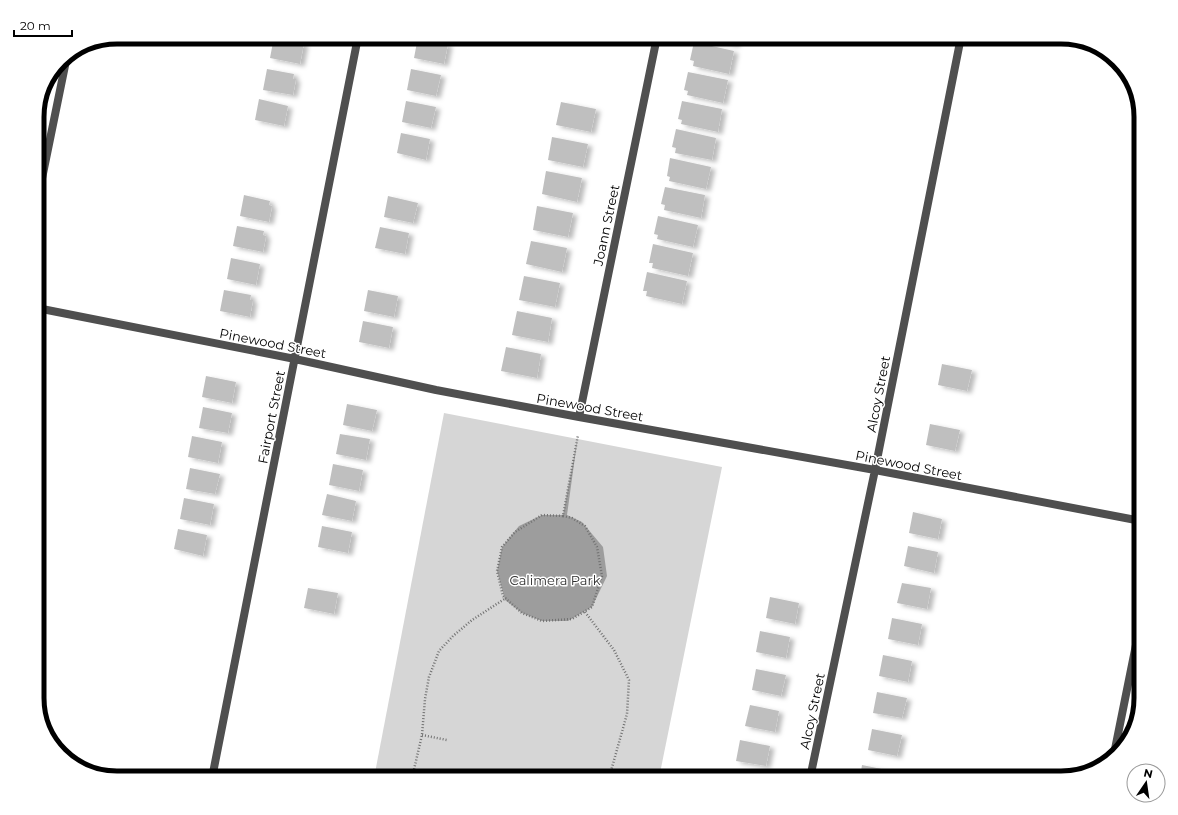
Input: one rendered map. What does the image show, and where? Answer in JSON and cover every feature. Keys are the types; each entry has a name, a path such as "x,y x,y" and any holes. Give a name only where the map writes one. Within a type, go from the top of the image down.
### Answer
{"street":[{"name":"Fairport Street","path":"213,771 357,44"},
{"name":"Joann Street","path":"578,417 655,44"},
{"name":"Alcoy Street","path":"811,771 875,470 960,44"},
{"path":"44,169 65,66"},
{"name":"Pinewood Street","path":"44,309 295,359 436,390 875,470 1134,520"},
{"path":"1116,746 1134,655"}],"path":[{"path":"563,516 578,435"},
{"path":"542,515 563,516 572,518 585,526 597,547 602,576 592,608 572,619 542,621 522,613 503,596 497,571 502,547 515,532 542,515"},
{"path":"414,771 422,735 425,699 429,677 439,651 453,636 472,620 506,598"},
{"path":"585,612 614,650 629,680 628,714 611,771"},
{"path":"422,735 447,740"}],"green space":[{"name":"Calimera Park","path":"444,413 722,467 660,771 375,771"}],"shaded area":[{"path":"578,435 567,515 582,522 603,547 607,576 592,607 568,621 542,621 522,613 505,600 497,571 502,547 519,526 542,515 563,515"}],"building":[{"path":"273,44 304,44 300,64 270,58"},
{"path":"417,44 448,44 444,64 414,58"},
{"path":"694,44 703,44 734,51 729,74 693,66 694,61 690,60"},
{"path":"267,69 294,74 293,79 296,79 293,95 263,90"},
{"path":"411,69 441,75 436,96 407,90"},
{"path":"688,72 728,80 723,103 687,95 688,91 684,90"},
{"path":"259,99 288,106 284,126 255,120"},
{"path":"406,101 436,107 431,128 402,122"},
{"path":"682,101 722,109 718,132 681,124 682,120 678,119"},
{"path":"561,102 596,109 591,132 556,125"},
{"path":"676,129 716,138 712,160 675,153 676,148 672,147"},
{"path":"401,133 430,139 426,160 397,153"},
{"path":"552,137 588,144 583,167 548,160"},
{"path":"670,158 711,167 706,189 669,181 670,177 667,176"},
{"path":"546,171 582,178 577,202 542,194"},
{"path":"665,187 705,195 701,218 664,210 665,205 661,204"},
{"path":"244,195 270,201 269,205 272,206 269,222 240,216"},
{"path":"388,196 418,203 413,223 384,217"},
{"path":"537,206 573,213 568,237 533,230"},
{"path":"658,216 698,225 693,247 657,239 658,235 654,234"},
{"path":"237,226 264,231 263,235 266,236 263,252 233,246"},
{"path":"380,227 409,233 405,254 375,248"},
{"path":"531,241 567,248 562,272 526,264"},
{"path":"653,244 693,253 688,276 652,268 653,263 649,263"},
{"path":"231,258 260,264 256,285 227,279"},
{"path":"647,272 687,281 682,304 646,296 647,291 643,291"},
{"path":"524,276 560,283 555,307 519,300"},
{"path":"224,290 251,295 250,300 253,300 250,317 220,311"},
{"path":"368,290 398,296 394,317 364,311"},
{"path":"517,311 552,318 548,342 512,335"},
{"path":"363,321 393,327 389,348 359,342"},
{"path":"506,347 541,354 537,378 501,371"},
{"path":"942,364 972,370 967,391 938,385"},
{"path":"206,376 236,382 232,403 202,397"},
{"path":"347,404 377,410 372,431 343,425"},
{"path":"203,407 232,413 228,433 199,428"},
{"path":"930,424 960,430 955,451 926,445"},
{"path":"340,434 370,439 366,460 336,454"},
{"path":"192,436 222,442 218,463 188,457"},
{"path":"333,464 363,470 359,491 329,485"},
{"path":"190,468 220,474 215,494 186,489"},
{"path":"327,494 356,501 352,521 322,515"},
{"path":"184,498 214,504 210,525 180,519"},
{"path":"913,512 942,519 938,539 909,533"},
{"path":"322,526 352,532 348,553 318,547"},
{"path":"178,529 207,535 203,556 174,549"},
{"path":"908,546 938,552 934,573 904,566"},
{"path":"902,583 931,588 927,609 897,603"},
{"path":"308,588 338,593 334,614 304,608"},
{"path":"770,597 799,603 795,624 766,618"},
{"path":"892,618 922,624 918,645 888,639"},
{"path":"760,631 790,637 786,658 756,652"},
{"path":"883,655 912,661 908,682 879,676"},
{"path":"756,669 786,675 781,696 752,690"},
{"path":"877,692 907,698 902,718 873,713"},
{"path":"750,705 779,711 775,732 745,726"},
{"path":"872,729 902,735 897,756 868,750"},
{"path":"740,740 770,746 766,766 736,761"},
{"path":"862,765 892,771 861,771"}]}
